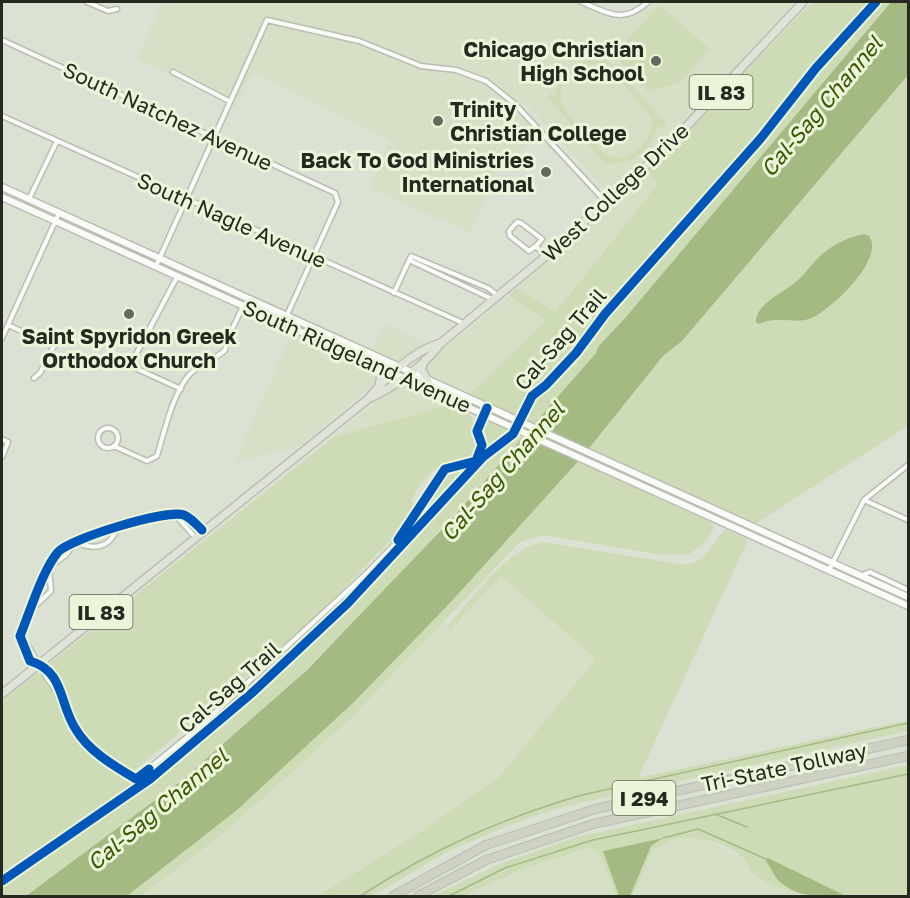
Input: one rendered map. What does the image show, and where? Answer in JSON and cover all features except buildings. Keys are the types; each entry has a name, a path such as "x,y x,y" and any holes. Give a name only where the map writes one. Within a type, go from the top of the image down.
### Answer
{"highway":[{"name":"Tri-State Tollway","path":"393,897 486,845 546,823 595,809 909,740"},
{"name":"Tri-State Tollway","path":"418,897 486,860 593,824 909,756"}],"main road":[{"name":"West College Drive","path":"368,399 382,393 425,359 606,202 679,135 803,2"},
{"name":"South Ridgeland Avenue","path":"2,187 287,316 513,423 909,597"},
{"name":"South Ridgeland Avenue","path":"2,196 283,324 377,364 399,370"},
{"name":"West College Drive","path":"38,664 194,536 368,399 378,387 399,370 430,346 441,343"},
{"path":"425,359 422,370 429,381"},
{"path":"377,364 382,372 378,387"},
{"name":"South Ridgeland Avenue","path":"406,374 429,381 485,410"},
{"name":"South Ridgeland Avenue","path":"597,460 828,571 909,606"},
{"name":"IL 83","path":"2,694 38,664"}],"street":[{"path":"87,2 108,11 117,9"},
{"path":"582,2 609,14 629,15 648,2"},
{"path":"156,266 216,138 229,101 267,20 359,41 421,66 456,69 486,81 515,104 606,202"},
{"name":"South Natchez Avenue","path":"2,40 335,192 338,202 314,256"},
{"path":"172,72 229,101"},
{"name":"South Nagle Avenue","path":"2,116 56,143 187,199 463,324"},
{"path":"28,199 56,143"},
{"path":"2,338 59,213"},
{"path":"517,222 521,223 542,239 536,246 529,251 510,236 509,231 517,222"},
{"path":"536,246 546,256"},
{"path":"283,324 314,256"},
{"path":"394,293 411,261 411,256 416,256 488,288 494,297"},
{"path":"411,261 494,297"},
{"path":"439,274 442,268"},
{"path":"177,276 133,360 133,367 182,389"},
{"path":"114,446 118,441 117,434 109,429 103,430 99,435 100,444 105,448 114,446 147,461 157,456 166,424 190,374 225,350 243,306"},
{"path":"8,325 54,346 40,373 34,378"},
{"path":"20,636 36,656 43,675 63,696 74,728 90,747 136,780 197,729 363,577 396,543 445,469 476,460 482,445 477,432 485,410"},
{"path":"2,439 8,442 2,457"},
{"path":"828,571 864,500 909,465"},
{"path":"864,500 909,519"},
{"path":"38,664 30,661 20,636 49,567 66,555 75,542 141,521 176,515 186,516 202,530"},
{"path":"176,515 194,536"},
{"path":"75,542 89,548 99,547 109,542 117,528"},
{"path":"31,610 51,591 49,567"},
{"name":"South Ridgeland Avenue","path":"860,576 870,572 909,590"}],"shaded area":[{"name":"Trinity Christian College","path":"162,2 577,2 615,21 631,18 655,2 795,2 698,110 657,151 606,190 524,102 514,110 537,133 495,175 470,233 371,189 389,141 252,73 236,106 137,60"},
{"path":"812,2 891,2 535,425 469,395 546,320 509,296 516,288 555,312 658,184 648,171"},
{"path":"661,6 710,49 679,83 648,92 614,55 657,7"},
{"path":"590,58 602,58 613,64 667,125 663,129 658,124 655,137 648,148 632,160 607,166 547,97 551,93 555,96 556,89 566,72","holes":["602,64 610,69 651,117 652,124 644,143 634,152 617,158 601,150 569,115 562,103 561,89 568,78 586,66"]},
{"path":"908,75 908,426 755,524 588,448 663,356 682,341"},
{"path":"648,171 659,183 554,312 516,288"},
{"path":"509,296 546,320 469,395 427,377 424,371 432,358"},
{"path":"385,324 426,344 411,356 396,362 371,352"},
{"path":"293,332 375,369 378,380 300,446 234,463"},
{"path":"405,384 447,402 445,406 334,437 392,390"},
{"path":"447,402 468,414 474,422 478,454 470,461 438,467 430,474 413,496 411,501 415,504 396,535 314,619 132,773 87,739 71,713 63,685 49,667 50,663 334,437 445,406"},
{"path":"483,417 522,438 388,588 269,706 164,794 26,896 2,896 2,701 37,673 45,678 56,693 77,736 104,763 135,785 240,700 355,590 404,538 446,474 472,467 484,452 479,433"},
{"path":"577,461 711,522 714,528 706,542 689,554 663,555 543,535 520,542 351,718 295,770 220,836 141,896 127,896 237,810 353,702 450,603"},
{"path":"725,529 747,539 746,544 638,778 908,720 908,731 562,807 510,825 449,851 372,896 318,896 422,831 499,777 596,659 501,576 450,631 448,625 503,564 529,546 543,542 686,565 705,555"},
{"path":"501,576 597,659 499,777 422,831 318,896 141,896 220,836 295,770 351,718 444,621 451,631"},
{"path":"908,765 908,896 846,896 766,859 779,878 811,896 798,894 760,879 734,851 713,842 687,838 676,839 658,849 654,848 633,896 630,896 651,846 662,838 603,851 619,896 616,896 598,850 594,851 592,847 529,867 462,896 433,896 499,864 577,837"},
{"path":"697,836 741,856 748,867 767,881 800,896 633,896 655,848 665,842"},
{"path":"593,847 598,850 616,896 462,896 529,867"}],"water":[{"name":"Cal-Sag Channel","path":"891,2 908,2 908,75 682,341 663,356 582,457 450,603 354,702 237,810 127,896 26,896 181,781 307,670 448,523 596,353 598,347 626,317"},
{"path":"864,234 869,236 872,246 870,258 853,284 829,306 809,319 774,320 759,324 756,322 761,309 772,298 797,281 822,254 840,242"},
{"path":"663,838 651,846 630,896 619,896 603,851"},
{"path":"768,858 846,896 810,895 793,890 778,880 765,860"}],"waterway":[{"path":"360,896 414,864 467,837 582,795 908,723"},
{"path":"449,896 505,868 593,840 908,774"},
{"path":"715,814 747,827"},
{"path":"663,838 698,829 766,859"}],"cycle path":[{"name":"Cal-Sag Trail","path":"2,881 150,779 253,692 348,603 483,457 513,434 532,396 546,385 576,353 605,314 761,138 816,68 876,2"},
{"path":"398,540 445,469 476,461 482,445 477,431 487,408"},
{"path":"149,769 136,779 102,757 87,744 75,728 55,680 49,672 30,661 20,636 52,560 66,546 119,526 174,514 187,516 202,530"}],"place":[{"name":"Chicago Christian High School","path":"656,61"},
{"name":"Trinity Christian College","path":"438,121"},
{"name":"Back To God Ministries International","path":"546,172"},
{"name":"Saint Spyridon Greek Orthodox Church","path":"129,314"}]}
